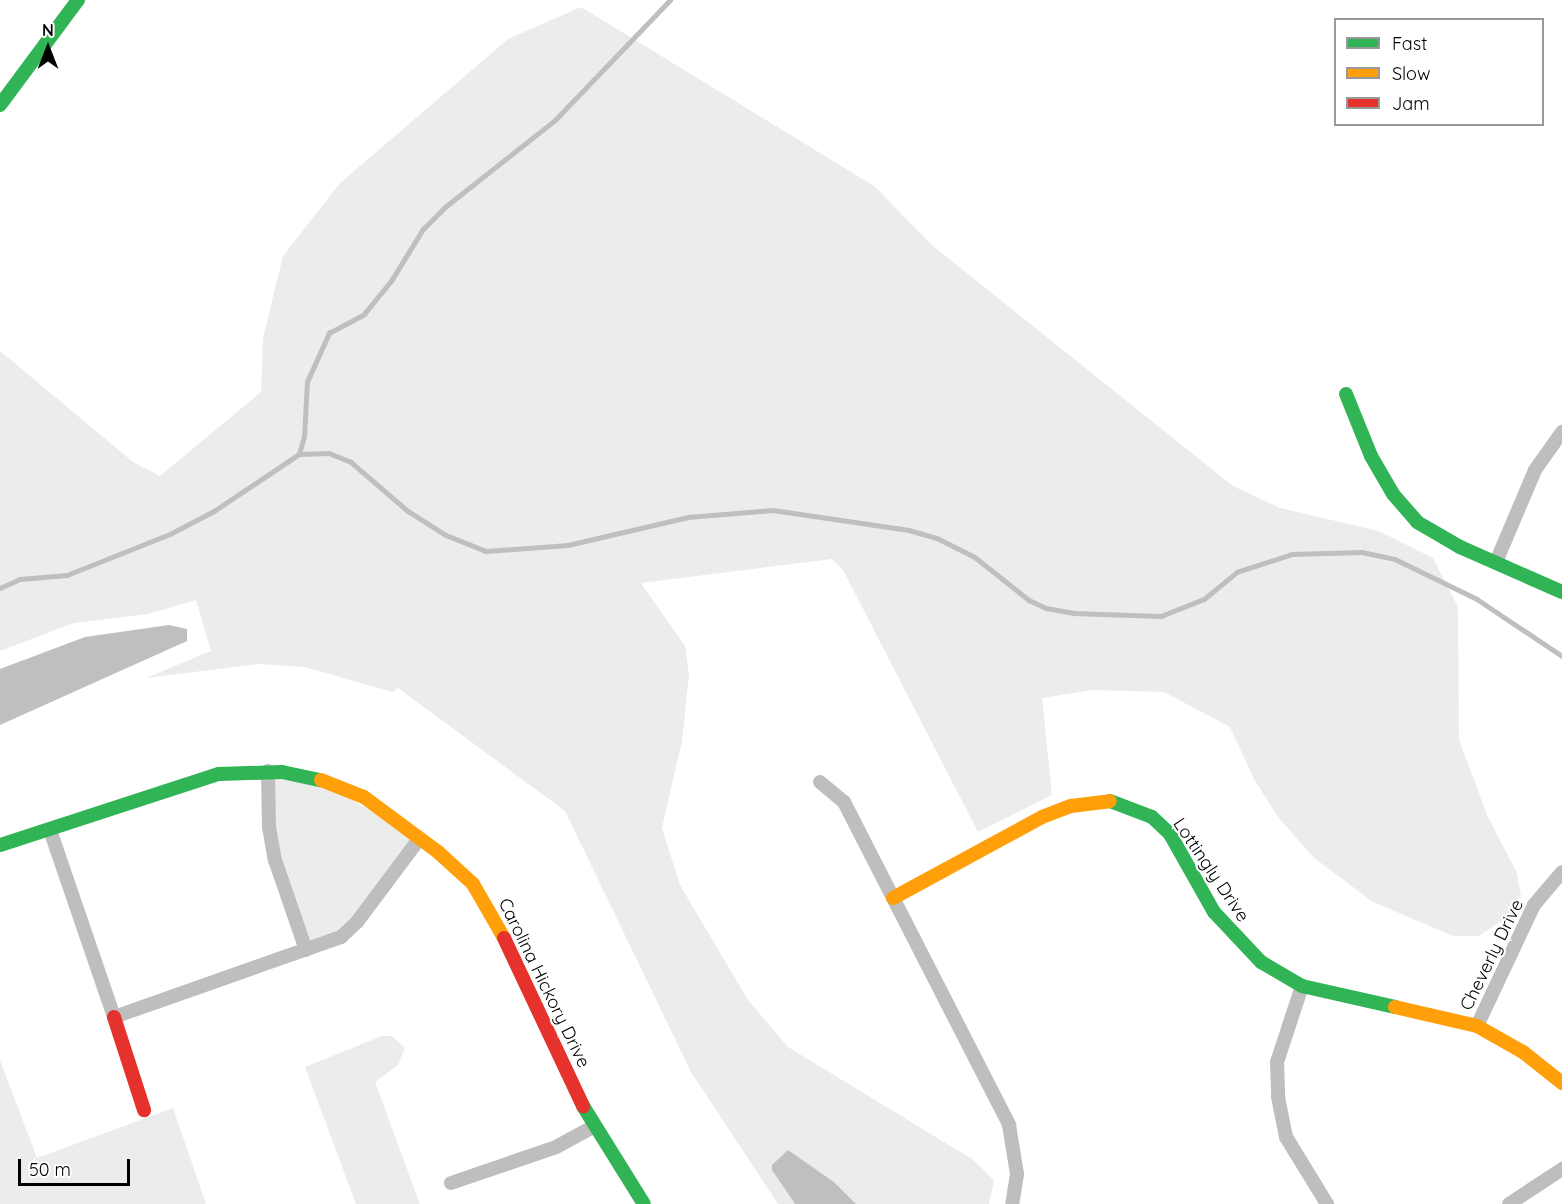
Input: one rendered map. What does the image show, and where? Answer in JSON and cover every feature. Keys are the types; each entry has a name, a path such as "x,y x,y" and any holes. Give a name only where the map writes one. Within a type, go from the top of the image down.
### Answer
{"street":[{"path":"0,105 78,0"},
{"path":"1346,394 1377,466 1393,494 1417,522 1460,548 1562,592"},
{"path":"1496,562 1535,470 1562,432"},
{"path":"268,771 268,827 275,860 306,950"},
{"name":"Carolina Hickory Drive","path":"0,845 219,774 268,771 315,778 364,797 472,884 493,914 593,1127 644,1204"},
{"path":"820,782 844,802 1009,1125 1017,1174 1012,1204"},
{"name":"Lottingly Drive","path":"893,898 1042,818 1071,806 1112,801 1152,817 1170,834 1214,912 1233,936 1261,962 1302,986 1477,1026 1523,1052 1562,1083"},
{"path":"50,830 144,1110"},
{"path":"114,1017 340,938 352,928 419,839"},
{"name":"Cheverly Drive","path":"1477,1026 1534,905 1562,872"},
{"path":"1302,986 1277,1062 1278,1097 1286,1137 1326,1204"},
{"path":"451,1183 537,1154 593,1127"},
{"path":"1509,1204 1562,1169"}],"shaded area":[{"path":"581,7 874,186 933,246 1233,486 1280,508 1379,531 1433,558 1458,607 1459,740 1488,817 1517,873 1521,897 1509,916 1479,936 1453,936 1373,902 1313,857 1279,818 1255,781 1230,727 1164,692 1092,690 1042,698 1052,795 978,832 843,570 832,559 641,583 685,646 689,676 682,741 662,828 680,885 748,1000 788,1047 972,1159 994,1180 989,1204 856,1204 834,1182 788,1150 772,1170 795,1204 778,1204 691,1072 565,811 398,688 392,692 305,667 259,664 146,678 211,651 196,600 148,614 74,623 0,651 0,351 133,462 160,476 261,392 263,338 283,256 340,183 508,39"},
{"path":"169,625 187,629 187,641 0,725 0,669 85,637"},
{"path":"268,771 315,778 419,839 357,922 306,950 284,892"},
{"path":"382,1036 392,1036 405,1048 398,1065 375,1082 420,1204 356,1204 305,1067"},
{"path":"0,1060 37,1158 173,1108 206,1204 0,1204"},
{"path":"788,1150 834,1182 856,1204 795,1204 772,1170 772,1165"}],"waterway":[{"path":"299,454 304,437 307,382 329,333 364,314 391,281 423,229 445,207 555,120 670,0"},
{"path":"0,588 20,579 67,575 170,534 214,511 299,454 329,453 351,462 408,511 446,535 486,551 568,545 688,517 773,510 909,530 937,538 975,557 1029,600 1046,608 1073,613 1161,616 1204,599 1237,572 1292,554 1362,552 1395,559 1477,599 1562,656"}],"traffic: fast":[{"path":"0,105 78,0"},
{"path":"1346,394 1371,456 1393,494 1417,522 1460,547 1562,592"},
{"path":"0,845 219,774 282,772 321,780"},
{"path":"1110,801 1152,817 1170,834 1214,912 1261,962 1302,986 1395,1007"},
{"path":"583,1106 644,1204"}],"traffic: slow":[{"path":"321,780 364,797 438,852 473,884 504,938"},
{"path":"893,898 1042,817 1071,806 1110,801"},
{"path":"1395,1007 1477,1026 1523,1052 1562,1083"}],"traffic: jam":[{"path":"504,938 583,1106"},
{"path":"114,1017 144,1110"}]}
